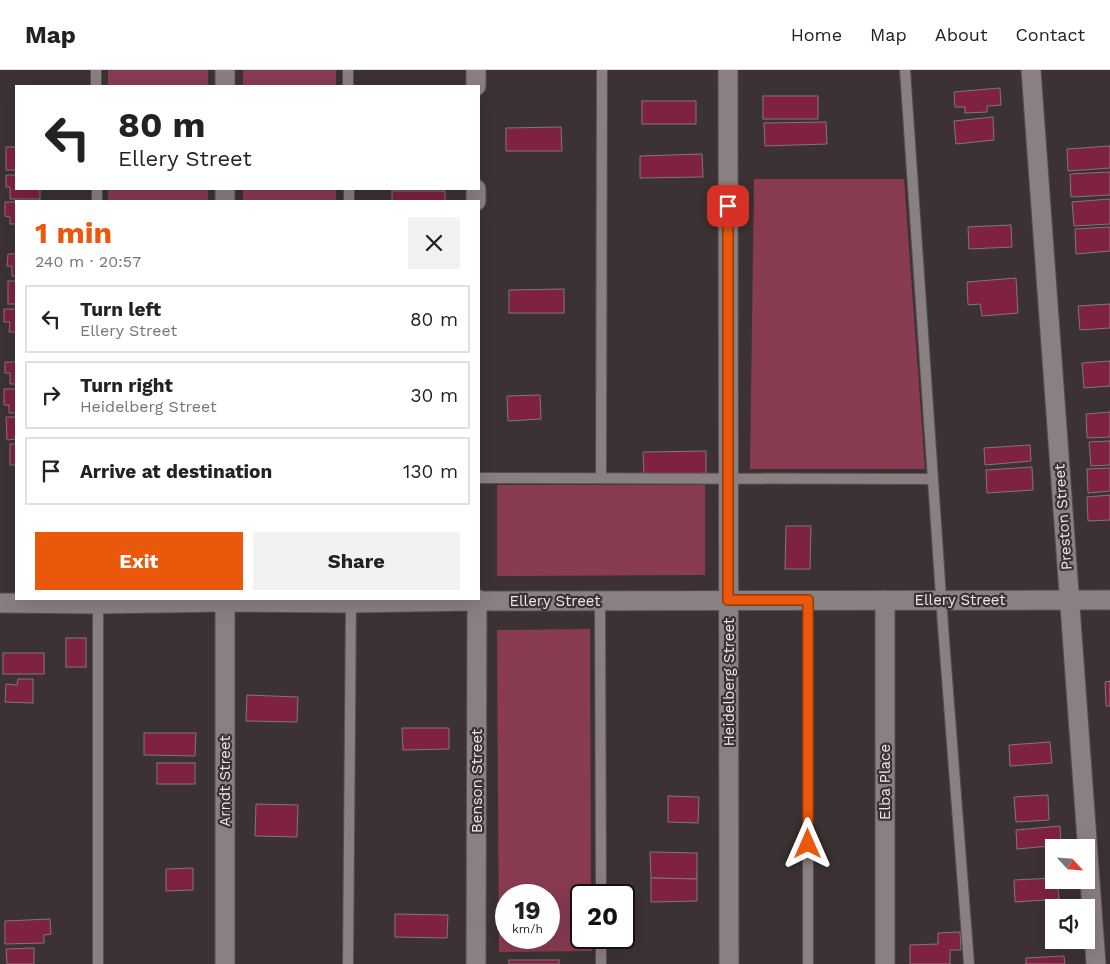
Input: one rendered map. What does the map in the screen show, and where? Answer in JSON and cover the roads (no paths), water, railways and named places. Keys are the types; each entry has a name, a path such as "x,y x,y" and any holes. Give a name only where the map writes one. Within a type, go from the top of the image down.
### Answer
{"street":[{"path":"225,70 225,85"},
{"path":"476,70 476,85"},
{"name":"Heidelberg Street","path":"728,70 729,964"},
{"name":"Preston Street","path":"1031,70 1096,964"},
{"name":"Ellery Street","path":"0,602 225,600 1110,600"},
{"name":"Arndt Street","path":"225,600 225,964"},
{"name":"Benson Street","path":"476,964 477,600"},
{"name":"Elba Place","path":"885,600 885,964"}],"lane":[{"path":"96,70 96,85"},
{"path":"348,70 348,85"},
{"path":"601,478 602,70"},
{"path":"905,70 969,964"},
{"path":"480,478 933,479"},
{"path":"808,600 808,964"},
{"path":"98,601 98,964"},
{"path":"348,964 351,601"},
{"path":"600,601 601,884"},
{"path":"601,949 601,964"}]}
